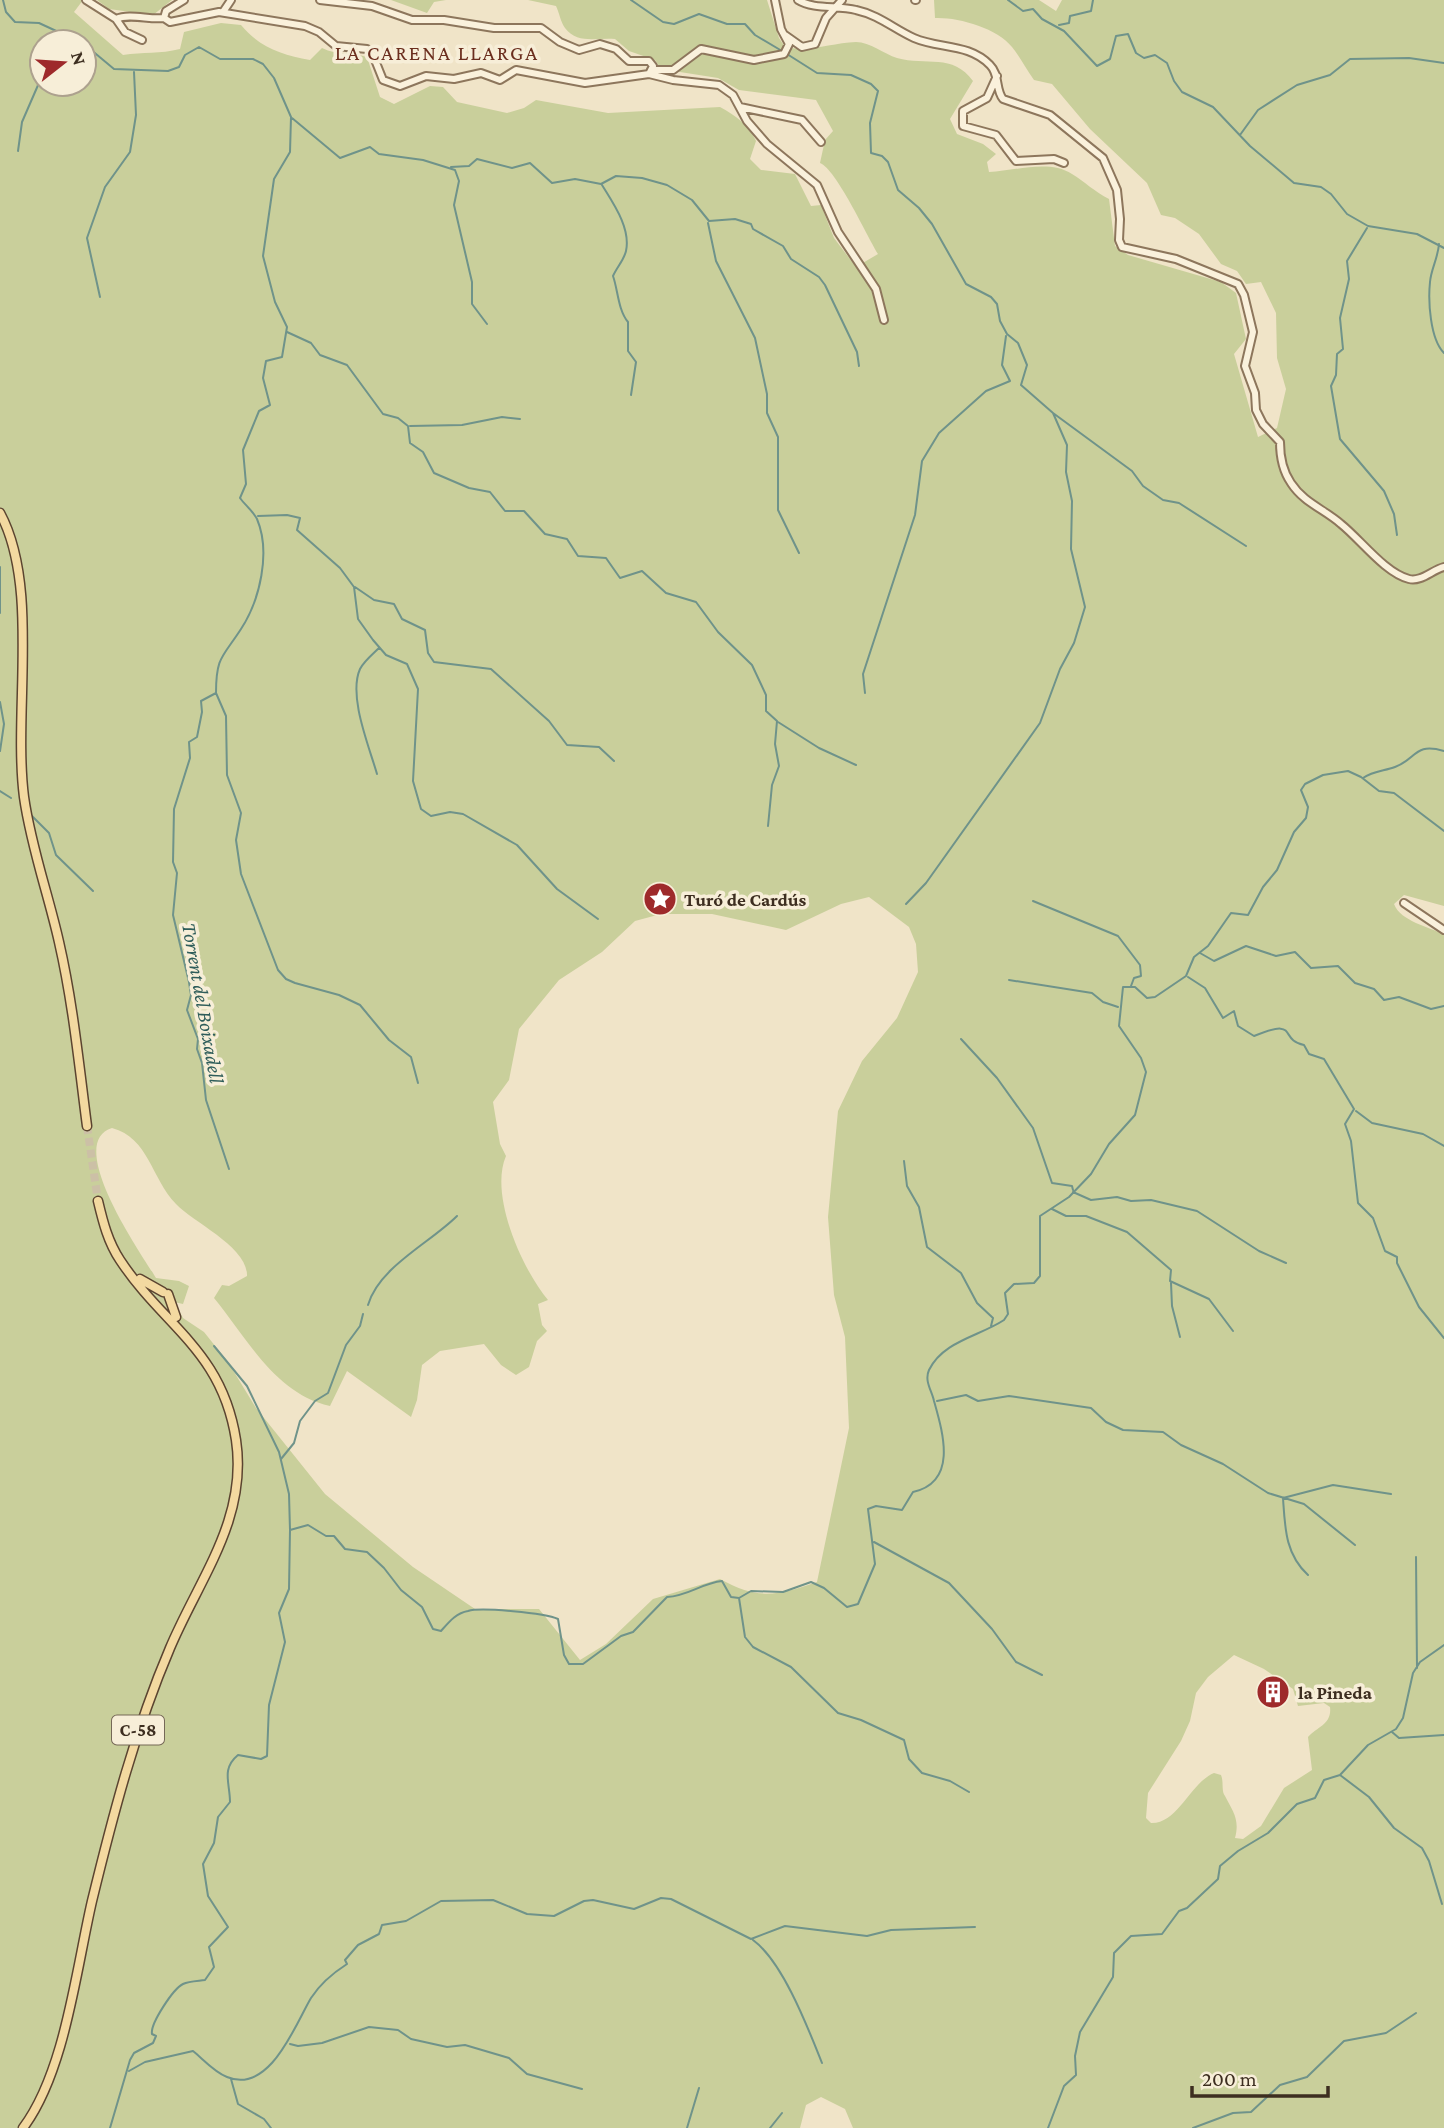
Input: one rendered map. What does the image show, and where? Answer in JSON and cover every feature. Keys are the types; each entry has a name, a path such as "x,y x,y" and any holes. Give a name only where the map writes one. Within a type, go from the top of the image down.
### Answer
{"main road":[{"path":"0,513 12,541 20,578 21,746 26,806 60,945 87,1126"},
{"path":"0,521 9,542 16,579 17,730 21,799 33,864 56,945 83,1098"},
{"name":"C-58","path":"25,2128 50,2077 115,1807 138,1729 174,1639 220,1549 231,1517 237,1462 233,1424 214,1375 182,1330 119,1259 98,1201"},
{"name":"C-58","path":"25,2128 54,2079 133,1758 167,1664 223,1548 235,1510 240,1462 230,1405 209,1359 176,1317 162,1294 138,1277 120,1254 102,1217"},
{"path":"138,1277 162,1294 182,1330"},
{"path":"152,1297 162,1294"}],"street":[{"path":"86,0 116,19 125,32 142,40"},
{"path":"164,18 166,11 184,0"},
{"path":"222,12 231,0"},
{"path":"320,0 372,6 412,20 444,20 494,28 541,28 566,46 583,51 597,45 608,46 629,61 649,61 651,72"},
{"path":"116,19 127,16 149,20 164,18 170,22 222,12 295,23 319,32 336,46 364,47 373,55 383,80 400,86 411,85 426,76 458,79 481,73 500,80 516,70 585,83 673,70 693,53 705,49 754,60 782,55 789,48 783,35 775,0"},
{"path":"798,0 810,5 840,3 872,13 918,40 967,50 988,63 997,76 1003,99 1050,115 1102,158 1117,190 1121,219 1119,240 1124,249 1176,259 1238,284 1244,295 1253,332 1245,366 1255,393 1258,416 1280,442 1279,457 1287,477 1302,498 1342,524 1385,566 1408,579 1423,577 1444,567"},
{"path":"783,35 802,47 814,46 826,18 840,3"},
{"path":"651,72 673,80 719,85 733,95 747,121 771,148 809,175 817,185 838,232 878,293 884,320"},
{"path":"997,76 987,98 963,111 963,126 996,135 1016,161 1054,159 1064,163"},
{"path":"740,107 802,120 821,142"},
{"path":"1404,903 1444,930"}],"green space":[{"path":"0,0 83,0 74,12 92,28 28,28 28,98 98,98 98,33 123,55 165,52 180,49 184,32 221,23 241,25 263,44 300,58 310,60 322,48 367,57 380,97 394,104 430,86 443,87 457,102 507,113 524,108 536,100 608,113 720,107 741,121 753,135 756,141 750,159 761,170 795,174 811,206 821,205 834,238 856,267 878,254 842,189 827,168 820,163 825,140 833,131 816,100 739,90 718,78 661,69 655,60 629,51 615,39 576,37 564,26 556,6 528,0 767,0 779,38 785,47 821,47 856,42 897,58 938,62 957,67 973,81 950,119 957,134 983,144 996,154 987,162 989,172 1053,167 1072,174 1109,199 1115,246 1128,255 1221,282 1236,293 1246,339 1234,354 1258,437 1277,428 1286,389 1277,358 1276,313 1261,282 1246,284 1237,271 1221,264 1199,234 1175,218 1161,215 1147,183 1090,129 1052,84 1034,80 1005,40 976,25 955,19 935,18 934,0 1039,0 1056,11 1062,0 1444,0 1444,906 1404,895 1394,904 1409,919 1444,935 1444,2128 853,2128 845,2109 821,2097 806,2105 800,2128 0,2128","holes":["869,897 909,927 916,944 918,972 897,1018 862,1061 838,1111 828,1217 834,1295 845,1337 849,1428 817,1582 768,1594 733,1586 720,1579 653,1599 606,1644 580,1660 539,1609 475,1609 413,1567 325,1494 256,1408 228,1362 204,1332 183,1318 174,1302 183,1304 189,1286 179,1281 156,1278 123,1225 101,1176 96,1155 99,1138 112,1128 134,1140 176,1204 219,1236 239,1255 247,1276 229,1286 222,1285 214,1298 251,1347 293,1390 330,1406 347,1371 411,1417 417,1400 422,1365 440,1351 484,1344 501,1365 516,1375 529,1367 537,1341 547,1331 542,1325 538,1304 548,1300 528,1270 505,1211 502,1172 506,1156 500,1144 493,1102 509,1080 519,1029 559,980 602,952 635,921 661,914 712,914 786,930 841,904","1234,1655 1264,1669 1293,1689 1298,1706 1324,1703 1330,1707 1327,1721 1308,1737 1312,1770 1284,1788 1261,1826 1243,1839 1235,1838 1235,1816 1224,1794 1221,1775 1214,1773 1198,1785 1169,1817 1151,1823 1146,1818 1148,1793 1181,1741 1190,1721 1196,1693 1208,1677"]},
{"path":"97,0 172,0 153,15 109,9"},
{"path":"391,0 446,0 434,2 427,13"}],"waterway":[{"name":"Torrent del Boixadell","path":"3,0 6,12 15,22 39,23 50,28"},
{"path":"631,0 663,22 674,24 699,14 727,24 745,24 755,35 782,51"},
{"path":"1008,0 1023,11 1033,9 1042,19 1064,31 1097,66 1110,59 1116,36 1128,34 1136,53 1144,58 1155,55 1167,63 1182,92 1213,107 1250,146 1294,183 1321,187 1331,194 1347,214 1368,226 1417,234 1444,248"},
{"path":"1059,25 1069,23 1070,16 1091,11 1093,0"},
{"name":"Torrent del Boixadell","path":"98,56 114,69 168,71 179,67 185,55 199,47 220,59 253,59 263,64 274,78 291,117 290,152 274,179 263,256 275,302 287,327 282,357 266,361 263,378 270,405 259,411 243,450 246,484 240,498 257,519 261,532 261,576 248,617 219,664 216,693 201,701 202,712 197,737 189,742 190,758 174,809 173,862 177,873 173,915 191,995 187,1010 198,1039 197,1049 202,1063 206,1100 229,1169"},
{"path":"787,54 817,73 851,75 871,84 878,91 870,123 871,153 882,156 888,162 898,190 919,208 932,224 966,284 991,297 997,304 1000,321 1007,334 1018,343 1027,365 1021,385 1053,413 1067,445 1066,472 1072,501 1071,549 1085,607 1074,643 1060,669 1040,723 926,883 906,904"},
{"path":"1240,135 1258,110 1297,85 1330,75 1350,59 1409,58 1444,63"},
{"path":"100,297 87,238 105,187 130,152 136,115 134,72"},
{"path":"18,151 22,122 32,98"},
{"path":"292,118 340,158 370,147 379,154 423,160 455,170 459,181 454,205 472,282 472,304 487,324"},
{"path":"451,167 469,166 477,159 512,168 530,163 552,183 575,179 601,184 616,176 642,178 667,185 692,200 709,221 735,219 751,224 753,229 783,246 791,259 819,277 857,352 859,366"},
{"path":"602,185 620,216 626,234 625,254 613,276 620,306 628,322 628,351 636,362 631,395"},
{"path":"708,223 716,261 755,338 767,394 767,413 778,437 778,510 799,553"},
{"path":"1367,228 1347,261 1349,279 1340,318 1343,349 1337,354 1336,375 1331,386 1340,439 1384,491 1394,514 1397,535"},
{"path":"1439,244 1429,299 1433,329 1444,353"},
{"path":"287,332 311,343 320,355 347,365 383,414 398,418 408,426 410,443 423,452 434,473 469,488 490,492 505,511 524,511 545,534 567,539 578,556 606,558 620,578 642,571 666,593 696,602 718,632 752,665 766,695 766,711 777,721 775,744 779,766 772,785 768,826"},
{"path":"865,693 863,674 915,515 922,461 939,433 986,391 1010,381 1002,365 1006,336"},
{"path":"1053,413 1132,471 1143,486 1163,500 1179,503 1246,546"},
{"path":"410,426 462,425 502,417 520,419"},
{"path":"258,516 287,515 300,518 297,530 340,568 354,587 358,619 373,640 386,655 407,664 418,689 413,781 421,809 431,816 450,812 463,814 517,845 557,889 598,919"},
{"path":"0,567 0,613"},
{"path":"355,587 374,600 394,604 402,619 425,630 428,653 434,662 491,669 549,721 567,745 599,747 614,761"},
{"path":"377,774 361,721 356,693 360,669 379,648"},
{"path":"216,693 226,716 227,775 241,813 236,840 241,874 278,970 286,979 295,983 339,995 360,1005 389,1040 411,1057 418,1083"},
{"path":"0,702 4,724 0,751"},
{"path":"778,722 819,748 856,765"},
{"path":"1363,778 1402,764 1421,750 1444,751"},
{"path":"110,2128 134,2053 153,2043 156,2036 152,2034 152,2029 163,2007 179,1987 188,1982 205,1980 214,1967 209,1947 228,1927 208,1896 203,1864 214,1843 218,1817 230,1802 228,1771 233,1760 238,1755 261,1759 267,1756 269,1705 285,1642 279,1613 289,1589 290,1530 308,1525 326,1536 334,1536 345,1549 367,1552 401,1590 422,1607 433,1629 441,1631 456,1616 475,1610 527,1613 558,1619 564,1655 569,1664 583,1664 621,1636 633,1632 667,1597 715,1582 722,1581 731,1597 739,1598 751,1591 783,1592 811,1582 824,1588 847,1607 858,1604 875,1564 868,1509 876,1506 902,1510 913,1492 927,1487 937,1478 942,1467 943,1441 928,1382 929,1370 943,1352 1004,1320 1008,1314 1005,1293 1014,1284 1034,1283 1040,1276 1040,1216 1069,1197 1091,1174 1109,1144 1135,1115 1146,1072 1141,1058 1119,1026 1123,987 1135,987 1147,998 1155,997 1186,976 1194,957 1208,946 1231,913 1248,915 1263,887 1277,870 1294,832 1306,818 1308,807 1301,790 1305,784 1323,775 1348,771 1361,777 1379,791 1394,793 1444,831"},
{"path":"0,791 11,798"},
{"path":"32,816 49,833 56,855 93,891"},
{"path":"1033,901 1118,936 1140,965 1141,976 1134,978 1131,986"},
{"path":"1200,953 1214,961 1246,946 1276,956 1295,952 1311,968 1338,966 1355,983 1374,989 1384,1000 1399,997 1431,1009 1444,1006"},
{"path":"1188,977 1205,988 1223,1018 1234,1011 1238,1026 1254,1036 1283,1029 1292,1039 1304,1045 1309,1054 1324,1059 1354,1109 1345,1124 1351,1141 1358,1203 1373,1218 1385,1251 1397,1257 1397,1263 1419,1307 1444,1338"},
{"path":"1009,980 1092,993 1103,1002 1118,1007"},
{"path":"961,1039 997,1078 1033,1128 1052,1183 1072,1186 1073,1190"},
{"path":"1356,1111 1372,1123 1423,1134 1444,1146"},
{"path":"904,1161 907,1186 919,1207 927,1247 961,1273 977,1303 993,1318 991,1326"},
{"path":"1073,1192 1091,1200 1117,1197 1131,1201 1151,1200 1197,1211 1259,1251 1286,1263"},
{"path":"1052,1209 1066,1216 1086,1216 1127,1232 1171,1270 1170,1281 1209,1299 1233,1331"},
{"path":"368,1305 374,1291 394,1267 457,1216"},
{"path":"1171,1283 1172,1306 1180,1337"},
{"path":"281,1459 294,1443 300,1421 315,1401 328,1393 346,1345 360,1326 363,1314"},
{"path":"214,1346 247,1386 279,1452 289,1494 290,1530"},
{"path":"937,1401 966,1395 978,1401 1009,1396 1091,1408 1106,1422 1123,1430 1163,1432 1181,1445 1223,1464 1268,1493 1304,1504 1355,1545"},
{"path":"1308,1575 1300,1567 1291,1549 1283,1498 1333,1485 1391,1494"},
{"path":"874,1542 949,1583 992,1629 1016,1662 1042,1675"},
{"path":"1416,1557 1417,1668"},
{"path":"739,1598 745,1637 753,1647 791,1667 838,1713 861,1720 904,1740 909,1759 922,1773 950,1781 969,1792"},
{"path":"1048,2128 1064,2086 1076,2075 1075,2056 1080,2032 1113,1977 1114,1953 1131,1936 1162,1934 1179,1911 1187,1908 1218,1879 1220,1866 1238,1851 1268,1833 1297,1804 1315,1798 1324,1780 1340,1775 1368,1745 1396,1729 1403,1718 1413,1673 1420,1662 1444,1645"},
{"path":"1392,1732 1399,1738 1444,1735"},
{"path":"1340,1775 1369,1797 1394,1828 1422,1848 1429,1861 1442,1904"},
{"path":"129,2071 145,2062 193,2051 213,2069 227,2077 242,2080 256,2076 269,2067 280,2054 311,1998 327,1979 347,1964 345,1960 358,1945 379,1934 382,1925 406,1921 441,1901 493,1900 527,1914 554,1916 584,1901 593,1900 634,1909 661,1898 671,1899 751,1939 785,1926 867,1936 891,1930 975,1927"},
{"path":"753,1940 764,1950 784,1979 822,2063"},
{"path":"1193,2128 1233,2113 1251,2112 1280,2085 1307,2077 1344,2041 1386,2033 1416,2013"},
{"path":"290,2044 298,2046 322,2043 369,2027 398,2030 411,2039 447,2047 465,2045 509,2058 527,2074 582,2089"},
{"path":"231,2079 238,2104 264,2119 271,2128"},
{"path":"687,2128 699,2088"},
{"path":"770,2128 782,2113"}],"tunnel":[{"path":"87,1126 98,1201"}],"place":[{"name":"Turó de Cardús","path":"660,899"},
{"name":"la Pineda","path":"1273,1692"}],"district":[{"name":"LA CARENA LLARGA","path":"437,53"}]}
